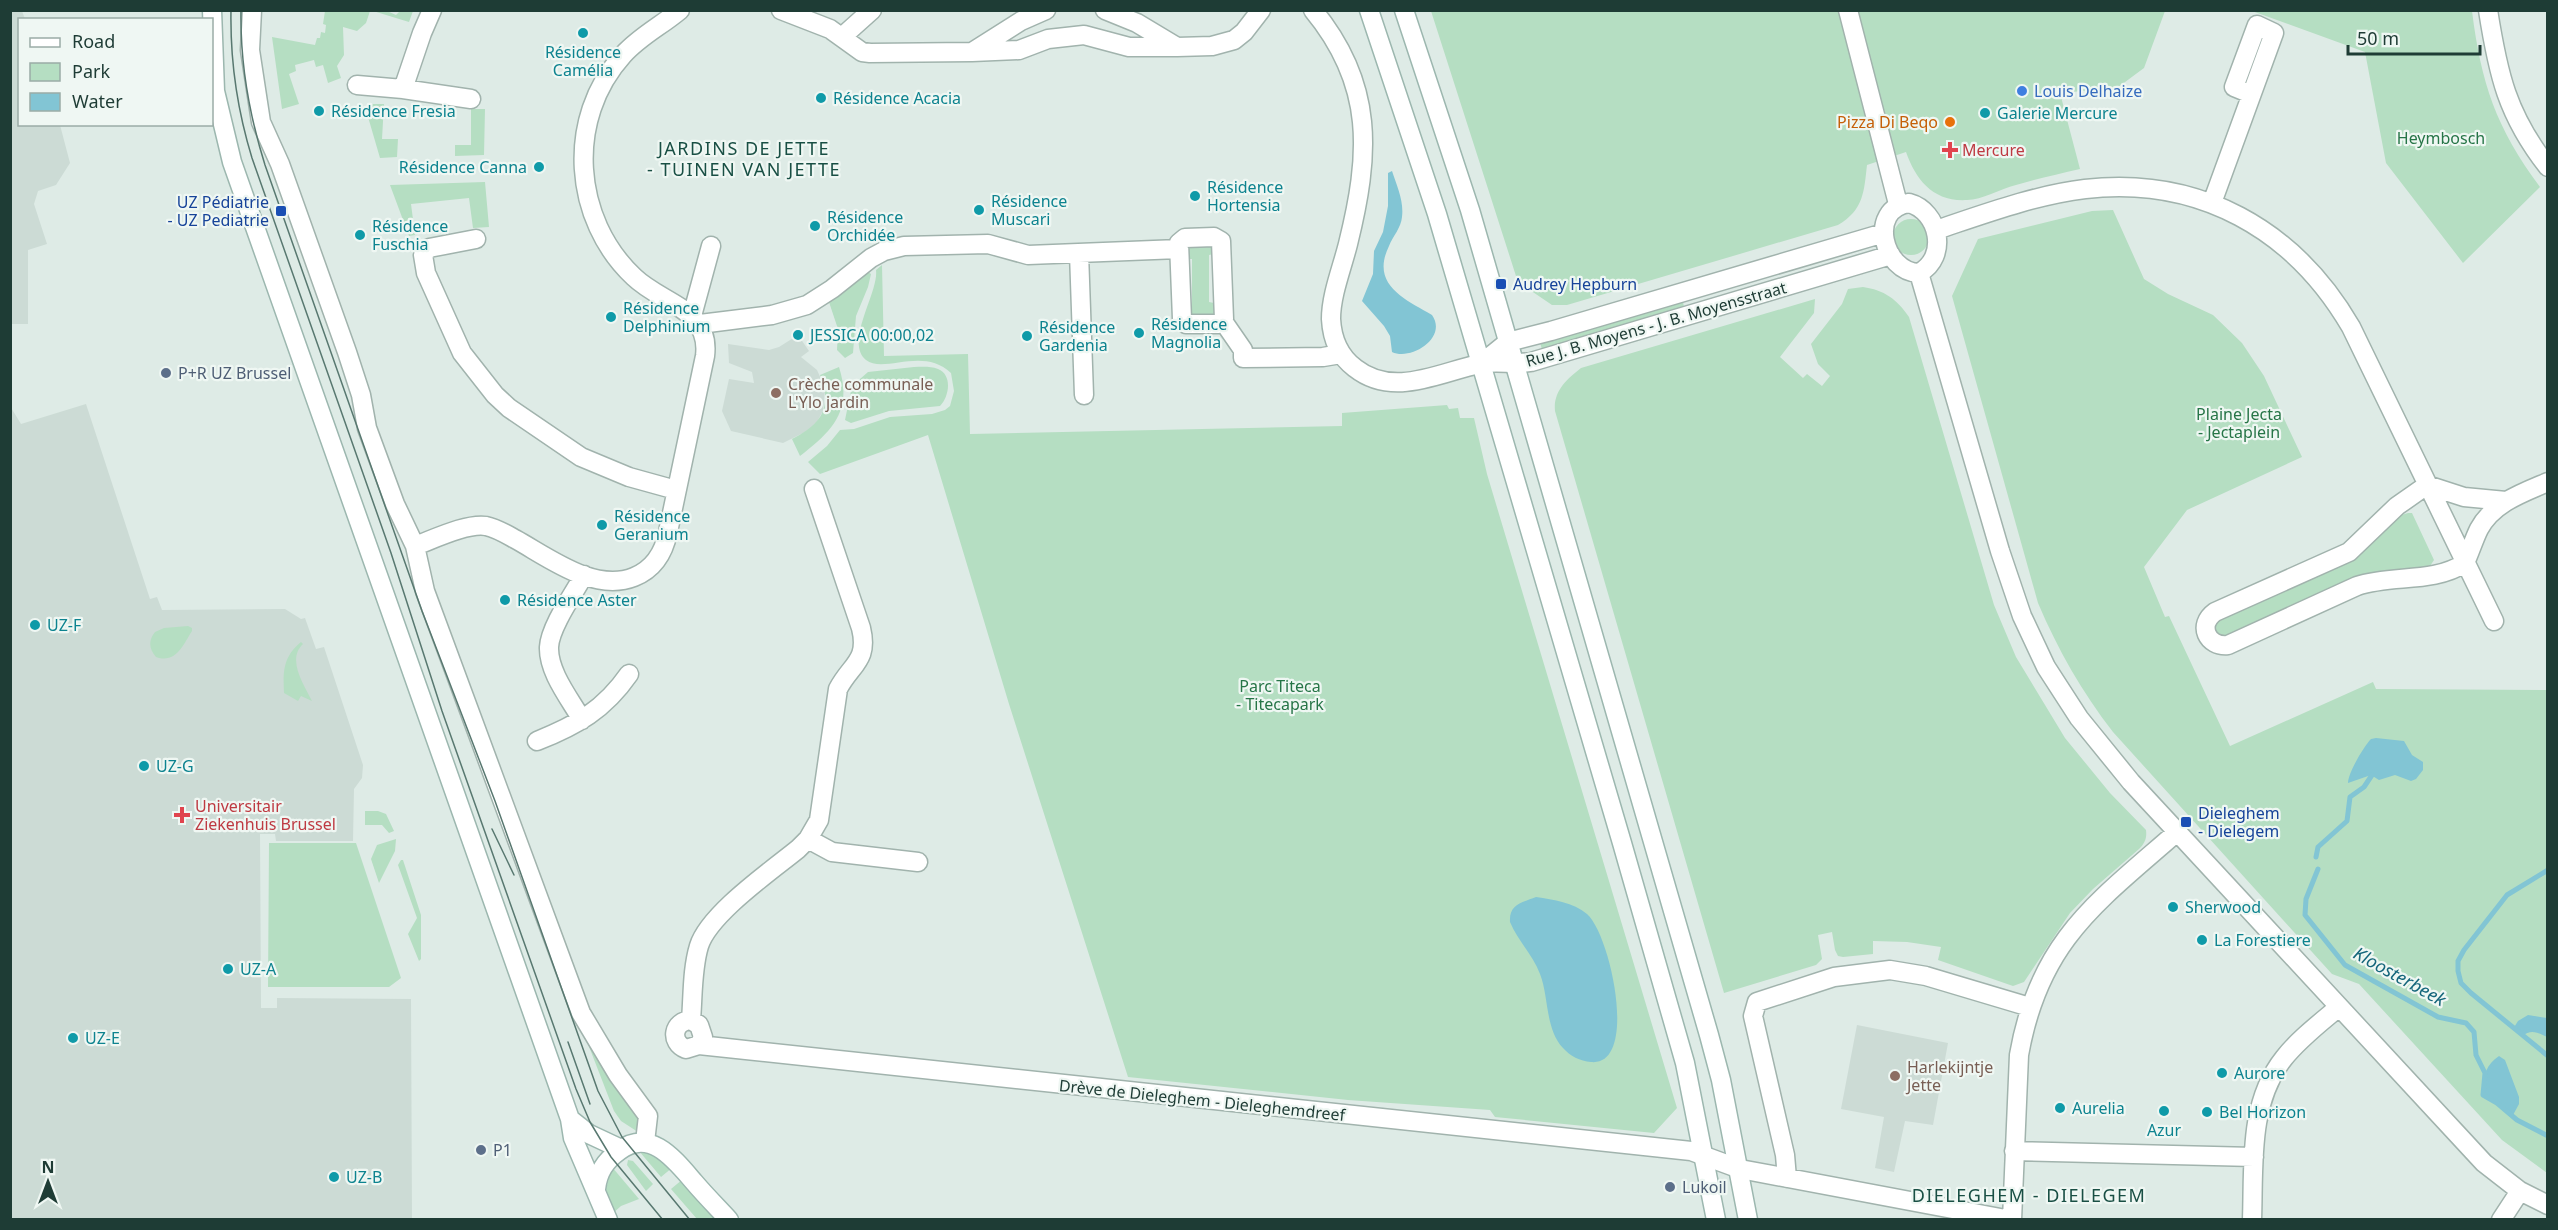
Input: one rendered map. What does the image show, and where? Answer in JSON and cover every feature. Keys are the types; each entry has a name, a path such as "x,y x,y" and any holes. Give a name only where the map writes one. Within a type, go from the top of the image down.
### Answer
{"street":[{"path":"252,10 250,50 261,122 280,164 347,352 361,395 367,428 395,504 415,546 425,591 580,1013 648,1116 650,1121 645,1142"},
{"path":"403,89 432,10"},
{"path":"415,546 471,527 490,527 584,575 604,581 618,581 630,579 650,568 666,543 705,356 705,339 696,320 649,290 614,256 592,213 583,165 587,123 594,102 608,74 622,56 641,38 680,10"},
{"path":"781,10 817,23 843,36 862,52 870,53 1019,50 1048,39 1084,35 1129,47 1212,46 1234,40 1244,32 1261,10"},
{"path":"843,36 872,10"},
{"path":"972,52 1014,24 1046,10"},
{"path":"1105,10 1137,23 1177,47"},
{"path":"1313,10 1328,30 1352,77 1364,132 1361,186 1331,314 1333,335 1341,354 1363,375 1397,383 1421,381 1482,363"},
{"path":"1369,10 1437,214 1482,363 1685,1064 1705,1155 1716,1220"},
{"path":"1404,10 1470,210 1709,1035 1740,1169 1748,1220"},
{"path":"1848,10 1898,204"},
{"path":"2488,10 2502,84 2519,125 2547,167"},
{"path":"213,37 215,91 232,162 570,1119 573,1138 608,1220"},
{"path":"357,85 471,99"},
{"path":"2212,203 2251,94"},
{"path":"1936,230 2029,202 2084,189 2144,188 2178,193 2212,203 2252,222 2277,239 2300,259 2334,300 2351,327 2494,621"},
{"path":"1908,203 1925,210 1936,230 1936,252 1926,269 1919,273 1902,269 1891,255 1884,233 1887,215 1898,204 1908,203"},
{"name":"Rue J. B. Moyens - J. B. Moyensstraat","path":"1482,363 1508,342 1551,332 1884,233"},
{"path":"1223,321 1219,324 1188,325 1183,321 1179,249 1180,241 1185,238 1215,237 1220,239 1223,321 1243,350 1243,358 1323,357 1341,354"},
{"path":"476,238 429,249 423,255 426,273 441,309 462,353 472,368 509,408 581,457 629,477 676,490"},
{"path":"696,320 772,315 807,305 832,289 871,258 897,247 988,243 1028,255 1179,249"},
{"path":"696,320 711,246"},
{"path":"1079,253 1084,395"},
{"name":"Rue J. B. Moyens - J. B. Moyensstraat","path":"1482,363 1515,364 1541,359 1891,255"},
{"path":"1919,273 2000,551 2035,645 2079,718 2109,758 2484,1163 2520,1191 2547,1205"},
{"path":"2427,485 2397,506 2349,552 2215,612 2205,626 2208,637 2216,645 2228,645 2366,583 2434,576 2454,570 2465,564 2480,528 2492,512 2506,501 2547,482"},
{"path":"2427,485 2464,497 2506,501"},
{"path":"814,489 861,628 864,648 857,665 838,689 822,809 819,820 808,839 832,852 918,862"},
{"path":"582,720 557,675 549,646 552,635 584,575"},
{"path":"537,741 582,720 610,699 629,674"},
{"path":"2012,1220 2018,1066 2030,1007 2046,969 2076,925 2093,906 2177,832"},
{"name":"Drève de Dieleghem - Dieleghemdreef","path":"808,839 719,916 704,934 697,956 691,1020 699,1025 703,1032 699,1045 1691,1151 1740,1169 2012,1220"},
{"path":"1787,1178 1785,1155 1753,1016 1754,1007 1762,999 1834,977 1890,970 1926,975 2030,1007"},
{"path":"2252,1220 2256,1122 2263,1094 2270,1079 2293,1047 2339,1007"},
{"path":"570,1119 589,1134 621,1149"},
{"path":"596,1189 601,1169 621,1149 645,1142 670,1155 729,1220"},
{"path":"2014,1151 2254,1157"},
{"path":"2501,1220 2520,1191"}],"shaded area":[{"path":"10,11 22,11 25,18 18,18 18,126 60,126 70,163 56,185 38,191 34,204 47,244 28,250 28,324 11,324"},
{"name":"Crèche communale L'Ylo jardin","path":"798,335 809,351 801,357 817,370 825,388 823,411 815,425 783,443 731,431 722,411 729,379 754,383 752,372 729,363 728,344 769,350 779,347"},
{"name":"Universitair Ziekenhuis Brussel","path":"86,404 150,599 157,597 162,610 285,609 301,619 305,618 316,649 324,647 363,765 362,778 354,789 353,841 276,841 275,834 260,834 261,1008 277,1008 277,998 411,999 412,1219 11,1219 10,406 21,424"},
{"name":"Harlekijntje Jette","path":"1857,1025 1948,1043 1933,1125 1905,1121 1894,1172 1875,1168 1884,1117 1841,1109"}],"green space":[{"path":"325,11 370,11 366,23 357,31 343,27 344,55 337,66 341,78 328,83 323,65 316,67 314,60 295,65 296,71 289,74 299,104 282,109 272,37 315,45 321,32 325,33 326,25 323,24"},
{"path":"373,11 387,11 396,15 400,11 413,11 409,22"},
{"path":"1431,11 2165,11 2144,68 2117,88 2060,93 2080,169 2016,185 1979,198 1955,200 1935,193 1927,187 1915,172 1906,152 1867,165 1858,206 1847,219 1838,225 1567,305 1552,305 1524,286 1516,276"},
{"name":"Heymbosch","path":"2252,11 2472,11 2480,61 2493,104 2512,145 2540,187 2463,263 2386,163 2365,52"},
{"path":"373,104 384,104 382,139 398,139 397,157 380,158 366,110"},
{"path":"471,109 485,109 484,155 455,156 455,145 471,145"},
{"path":"485,182 489,227 473,228 469,198 411,204 415,235 409,236 390,185"},
{"name":"Plaine Jecta - Jectaplein","path":"2113,210 2144,279 2168,294 2213,315 2242,343 2264,376 2302,457 2187,510 2144,567 2165,617 2169,616 2230,746 2373,682 2376,689 2547,690 2547,1173 2502,1140 2359,984 2332,974 2113,732 2062,654 2038,603 1952,296 1978,239 2092,211"},
{"path":"1911,219 1923,225 1929,237 1923,249 1911,255 1899,249 1893,237 1899,225"},
{"path":"1188,245 1212,245 1214,254 1209,255 1209,302 1214,303 1214,316 1192,319 1188,307 1192,307 1192,259 1187,259"},
{"name":"Parc Titeca - Titecapark","path":"882,265 884,356 968,354 970,434 1342,426 1342,413 1447,405 1449,409 1458,408 1460,418 1474,418 1487,474 1677,1108 1654,1133 1495,1117 1490,1110 1348,1100 1128,1077 1009,704 928,435 820,474 808,462 827,446 840,430 854,429 890,417 932,414 950,406 954,391 951,373 940,365 917,361 874,363 866,360 860,352 860,329 873,291 876,270"},
{"path":"868,272 871,274 868,287 856,316 853,353 845,358 837,350 838,329 829,302"},
{"path":"1863,287 1889,296 1909,317 1994,605 2016,657 2065,738 2110,793 2146,830 2146,838 2139,849 2093,889 2070,913 2024,982 2013,986 1938,960 1941,947 1907,942 1873,941 1873,954 1838,956 1832,932 1818,935 1822,959 1816,965 1724,993 1555,411 1556,397 1562,386 1581,368 1815,299 1814,313 1780,357 1803,378 1807,374 1822,386 1830,376 1818,364 1811,344 1842,304 1848,289"},
{"path":"1683,301 1684,308 1542,350 1540,342"},
{"path":"839,367 843,382 843,396 837,419 822,438 800,456 792,439 810,427 822,414 825,397 820,375"},
{"path":"914,367 935,368 946,376 948,386 946,397 940,406 889,411 851,423 845,420 852,386 868,372"},
{"path":"2412,513 2434,560 2430,566 2226,638 2216,636 2214,623 2216,620 2398,516"},
{"path":"188,626 192,628 192,631 174,656 156,657 150,645 155,632 164,628"},
{"path":"301,642 303,644 296,658 298,673 312,701 301,696 298,701 284,693 287,659"},
{"path":"365,811 378,811 386,814 394,831 389,833 382,825 365,825"},
{"path":"396,839 395,851 379,883 371,859 377,845"},
{"path":"269,843 356,843 401,978 389,987 268,987"},
{"path":"403,860 421,915 421,959 419,961 408,934 417,918 398,865"},
{"path":"576,1013 644,1118 638,1132 621,1121 614,1111"},
{"path":"648,1149 673,1167 661,1177 639,1151"},
{"path":"628,1160 633,1161 653,1184 646,1191 627,1165"},
{"path":"612,1167 639,1199 621,1206 612,1214 606,1189"},
{"path":"683,1179 721,1219 697,1219 671,1189"}],"water":[{"path":"1392,171 1401,199 1402,217 1384,260 1384,271 1393,289 1432,315 1436,324 1435,332 1425,346 1400,354 1392,352 1390,336 1362,301 1373,274 1374,251 1383,232 1388,206 1388,173"},
{"path":"2371,739 2404,741 2412,755 2423,762 2423,770 2416,779 2411,781 2395,775 2379,780 2371,775 2348,783 2361,753"},
{"path":"1536,897 1576,907 1587,914 1596,927 1611,971 1616,998 1617,1023 1614,1044 1606,1058 1591,1062 1576,1058 1563,1048 1553,1032 1540,974 1510,922 1514,908"},
{"path":"2528,1015 2547,1018 2547,1037 2534,1032 2528,1032 2522,1036 2513,1029 2518,1021"},
{"path":"2499,1056 2505,1060 2519,1097 2519,1104 2512,1117 2497,1103 2483,1095 2485,1073 2490,1064"}],"waterway":[{"name":"Kloosterbeek","path":"2316,857 2318,847 2347,821 2350,797 2364,787 2372,775"},
{"name":"Kloosterbeek","path":"2318,869 2306,899 2305,915 2345,965 2438,1017 2466,1023 2474,1032 2476,1055 2485,1073 2483,1095 2497,1103 2517,1120 2548,1136"},
{"name":"Kloosterbeek","path":"2548,870 2507,895 2458,961 2461,983 2548,1056"}],"tram line":[{"path":"231,10 236,85 242,122 252,158 391,553 442,711 576,1089 590,1122 611,1157 663,1220"},
{"path":"241,10 242,50 247,89 254,127 265,165 422,611 495,801 598,1091 622,1137 690,1220"},
{"path":"492,829 514,875"},
{"path":"568,1042 590,1104"}],"place":[{"name":"Résidence Camélia","path":"583,33"},
{"name":"Louis Delhaize","path":"2022,91"},
{"name":"Résidence Acacia","path":"821,98"},
{"name":"Résidence Fresia","path":"319,111"},
{"name":"Galerie Mercure","path":"1985,113"},
{"name":"Pizza Di Beqo","path":"1950,122"},
{"name":"Mercure","path":"1950,150"},
{"name":"Résidence Canna","path":"539,167"},
{"name":"Résidence Hortensia","path":"1195,196"},
{"name":"Résidence Muscari","path":"979,210"},
{"name":"UZ Pédiatrie - UZ Pediatrie","path":"281,211"},
{"name":"Résidence Orchidée","path":"815,226"},
{"name":"Résidence Fuschia","path":"360,235"},
{"name":"Audrey Hepburn","path":"1501,284"},
{"name":"Résidence Delphinium","path":"611,317"},
{"name":"Résidence Magnolia","path":"1139,333"},
{"name":"JESSICA 00:00,02","path":"798,335"},
{"name":"Résidence Gardenia","path":"1027,336"},
{"name":"P+R UZ Brussel","path":"166,373"},
{"name":"Crèche communale L'Ylo jardin","path":"776,393"},
{"name":"Résidence Geranium","path":"602,525"},
{"name":"Résidence Aster","path":"505,600"},
{"name":"UZ-F","path":"35,625"},
{"name":"UZ-G","path":"144,766"},
{"name":"Universitair Ziekenhuis Brussel","path":"182,815"},
{"name":"Dieleghem - Dielegem","path":"2186,822"},
{"name":"Sherwood","path":"2173,907"},
{"name":"La Forestiere","path":"2202,940"},
{"name":"UZ-A","path":"228,969"},
{"name":"UZ-E","path":"73,1038"},
{"name":"Aurore","path":"2222,1073"},
{"name":"Harlekijntje Jette","path":"1895,1076"},
{"name":"Aurelia","path":"2060,1108"},
{"name":"Azur","path":"2164,1111"},
{"name":"Bel Horizon","path":"2207,1112"},
{"name":"P1","path":"481,1150"},
{"name":"UZ-B","path":"334,1177"},
{"name":"Lukoil","path":"1670,1187"}],"district":[{"name":"JARDINS DE JETTE - TUINEN VAN JETTE","path":"744,158"},
{"name":"DIELEGHEM - DIELEGEM","path":"2029,1195"}]}
